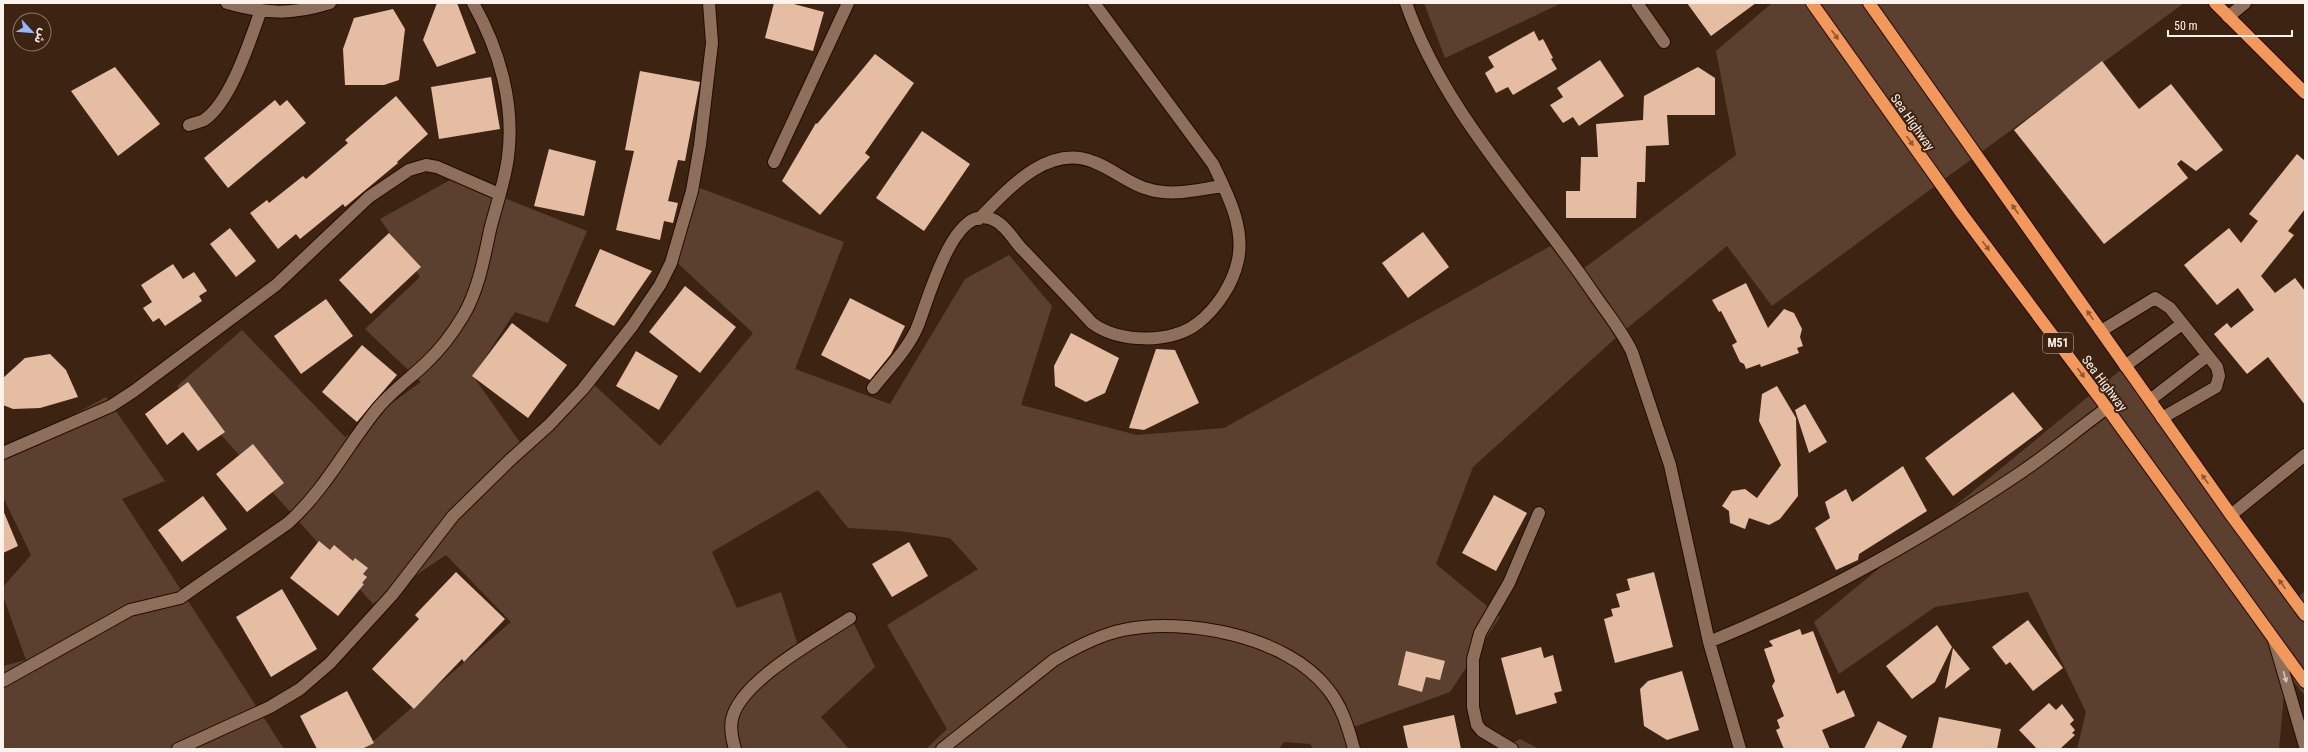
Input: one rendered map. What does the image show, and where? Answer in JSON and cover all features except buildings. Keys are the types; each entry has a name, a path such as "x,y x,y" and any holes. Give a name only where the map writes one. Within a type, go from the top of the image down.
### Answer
{"highway":[{"name":"Sea Highway","path":"1812,3 1962,214 2107,408 2305,682"},
{"name":"Sea Highway","path":"1869,3 2231,515 2305,615"},
{"path":"2215,3 2305,92"}],"street":[{"path":"227,3 261,10 303,11 330,3"},
{"path":"3,681 130,610 180,598 274,533 302,511 326,483 377,409 440,348 463,316 483,264 508,159 510,138 507,99 501,68 491,37 473,3"},
{"path":"178,749 270,706 300,688 330,663 392,595 452,516 549,425 583,389 633,325 660,285 671,263 692,191 700,146 712,43 710,3"},
{"path":"774,162 848,3"},
{"path":"979,219 992,219 1002,225 1022,249 1098,327 1105,331 1132,338 1166,336 1197,324 1211,312 1232,278 1238,260 1238,226 1213,164 1094,3"},
{"path":"1406,3 1424,46 1460,111 1506,176 1576,266 1625,338 1632,352 1670,465 1709,642 1740,749"},
{"path":"1637,3 1664,42"},
{"path":"2228,17 2245,3"},
{"path":"189,125 204,120 215,109 229,90 261,10"},
{"path":"873,388 905,348 916,331 943,256 962,230 979,219 1024,176 1064,158 1084,158 1135,185 1161,192 1170,193 1223,186"},
{"path":"3,453 105,408 134,391 276,285 369,197 409,170 426,165 437,167 499,194"},
{"path":"2101,331 2154,298 2166,305 2217,367 2220,376 2216,387 2162,418"},
{"path":"2125,366 2182,324"},
{"path":"2150,400 2207,356"},
{"path":"1709,642 1766,619 1880,560 2020,472 2107,408"},
{"path":"2231,515 2305,454"},
{"path":"1512,749 1482,731 1477,725 1473,708 1473,659 1480,633 1509,583 1539,513"},
{"path":"735,749 731,737 732,718 740,701 753,686 784,662 850,618"},
{"path":"942,749 1054,660 1075,648 1122,630 1141,627 1204,630 1242,637 1265,644 1292,658 1316,676 1328,689 1344,716 1354,749"},
{"path":"2274,639 2305,746"}],"shaded area":[{"path":"1424,3 1562,3 1445,58"},
{"path":"1772,3 2184,3 1772,306 1727,246 1619,335 1473,467 1436,564 1500,617 1450,692 1351,728 1361,749 1314,749 1310,744 1284,742 1279,749 926,749 947,729 887,625 978,569 950,538 899,531 848,528 818,490 712,552 737,608 781,592 798,646 851,618 875,667 821,717 849,749 364,749 511,622 446,555 373,604 177,386 242,330 345,437 421,382 365,329 420,277 380,219 459,175 507,199 587,231 548,323 515,312 473,376 526,451 592,383 660,446 753,333 670,256 689,184 844,242 795,369 890,404 965,279 1009,255 1052,306 1021,405 1137,435 1224,428 1554,244 1583,269 1736,155 1716,51"},
{"path":"2123,368 2297,598 2305,591 2305,696 2286,672 2279,749 2077,749 2086,712 2028,592 1935,607 1839,674 1814,622"},
{"path":"106,397 165,481 122,499 284,749 3,749 3,666 26,660 3,596 3,587 31,555 3,497 3,453"},
{"path":"1520,739 1539,749 1502,749"}]}
